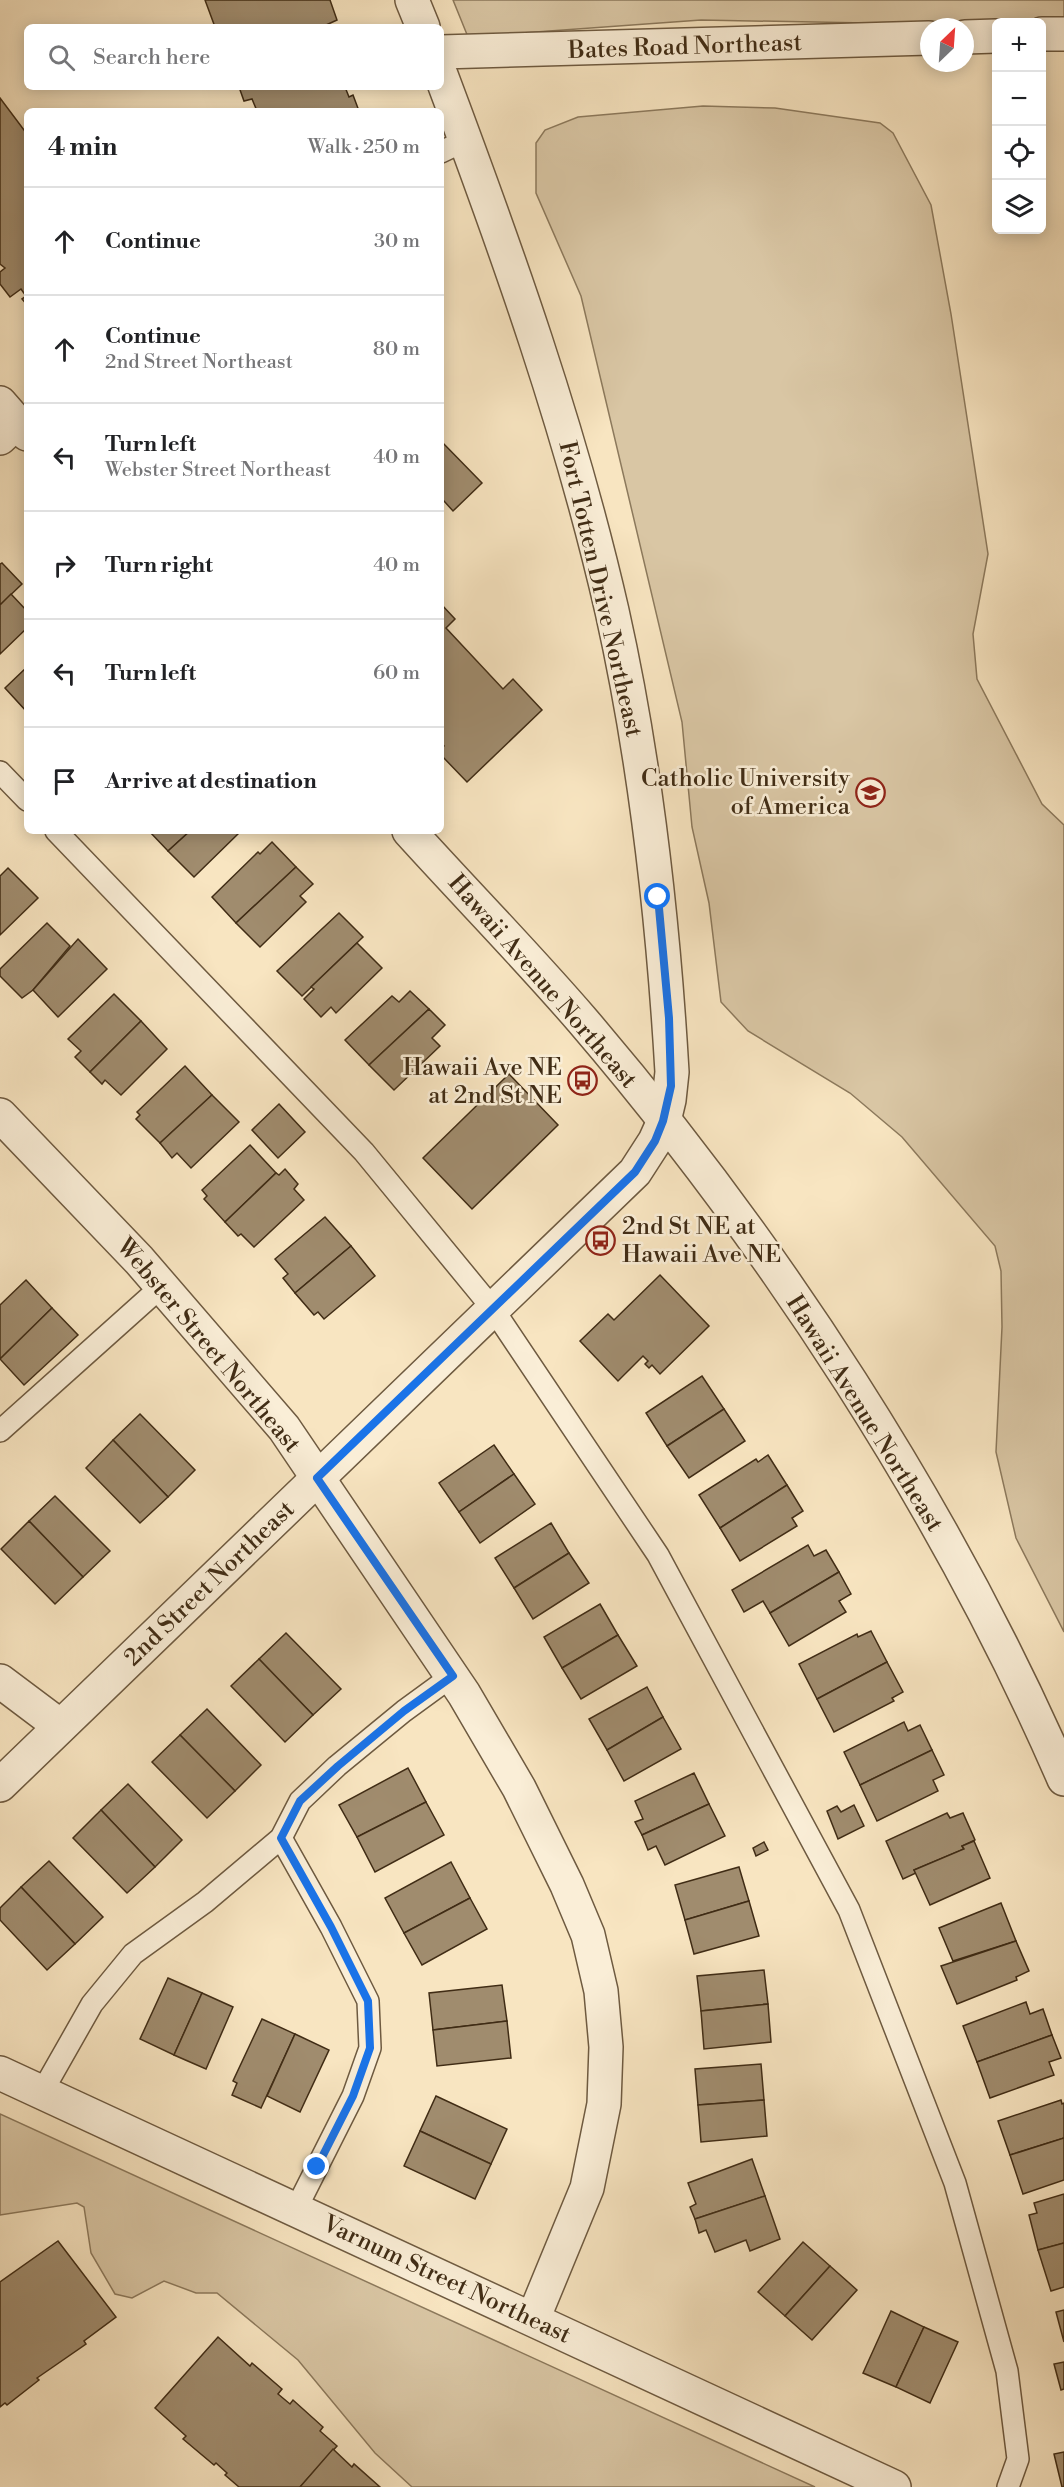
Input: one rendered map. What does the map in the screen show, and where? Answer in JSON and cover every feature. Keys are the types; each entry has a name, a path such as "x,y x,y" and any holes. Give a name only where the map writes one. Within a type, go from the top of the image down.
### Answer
{"street":[{"path":"412,0 422,24"},
{"path":"1046,34 1064,34"},
{"path":"974,37 992,36"},
{"name":"Bates Road Northeast","path":"444,52 920,38"},
{"name":"Fort Totten Drive Northeast","path":"444,90 454,146 520,289 560,414 601,565 622,659 643,777 661,927 672,1072 669,1100 663,1121"},
{"name":"Hawaii Avenue Northeast","path":"412,834 575,1012 663,1121 768,1260 851,1383 916,1492 987,1618 1036,1716 1064,1779"},
{"name":"Webster Street Northeast","path":"0,1115 78,1194 162,1286 284,1428 453,1676 492,1740 544,1836 588,1935 601,1991 606,2076 596,2151 578,2215 532,2319"},
{"name":"2nd Street Northeast","path":"0,1785 635,1172 651,1147 663,1121"},
{"path":"0,1681 60,1726"},
{"name":"Varnum Street Northeast","path":"0,2073 894,2487"}],"lane":[{"path":"0,772 24,797"},
{"path":"59,834 364,1152 493,1309 658,1555 849,1910 956,2183 1007,2371 1018,2459 1008,2487"},
{"path":"0,1431 162,1286"},
{"path":"42,2092 92,2004 133,1954 205,1902 281,1838 300,1801 404,1711 453,1676"},
{"path":"281,1838 331,1927 368,2001 370,2048 353,2096 296,2209"}],"shaded area":[{"path":"453,0 1064,0 1064,18 992,18 992,20 974,20 974,18 920,18 920,22 867,23 701,20 468,37"},
{"name":"Catholic University of America","path":"703,106 775,108 880,123 893,133 931,205 951,314 988,554 973,634 977,679 1042,804 1064,825 1064,1632 1016,1538 996,1452 1002,1327 1001,1271 995,1246 902,1137 850,1093 748,1031 721,1002 709,903 692,827 682,722 581,296 536,193 536,143 545,130 578,117"},
{"path":"0,2114 815,2487 412,2487 375,2453 298,2360 217,2293 196,2293 164,2281 132,2298 115,2294 91,2253 84,2207 77,2203 0,2215"}],"building":[{"path":"205,0 330,0 337,20 328,24 214,24"},
{"path":"240,90 346,90 349,97 353,95 358,108 256,108 252,99 244,101"},
{"path":"0,98 24,130 24,293 21,289 10,297 0,284 0,272 5,268 0,264"},
{"path":"444,444 482,483 453,511 444,501"},
{"path":"2,563 22,584 0,605 0,564"},
{"path":"11,594 24,608 24,631 0,654 0,605"},
{"path":"444,607 455,619 446,628 503,689 513,679 542,710 467,782 444,758"},
{"path":"24,670 24,709 5,688"},
{"path":"152,834 187,834 168,851"},
{"path":"187,834 238,834 194,877 168,851"},
{"path":"272,842 296,867 236,923 212,897 258,852 260,854"},
{"path":"296,867 313,884 300,896 306,902 260,947 236,923"},
{"path":"8,868 38,898 0,935 0,876"},
{"path":"339,913 363,937 302,996 277,971"},
{"path":"47,923 70,946 33,990 22,998 0,976 0,969"},
{"path":"78,939 107,969 58,1017 33,990"},
{"path":"357,943 382,968 336,1013 331,1007 321,1017 304,999 314,989 311,987"},
{"path":"410,991 429,1009 369,1065 345,1040 392,996 399,1002"},
{"path":"114,994 141,1021 90,1072 75,1057 81,1051 68,1039"},
{"path":"429,1009 445,1025 432,1038 440,1046 394,1090 369,1065"},
{"path":"141,1021 167,1049 121,1095 105,1080 102,1084 90,1072"},
{"path":"185,1066 212,1095 160,1143 136,1119 140,1115 137,1112"},
{"path":"509,1074 558,1125 472,1209 423,1158"},
{"path":"212,1095 239,1122 191,1168 177,1153 172,1158 160,1143"},
{"path":"279,1104 305,1132 278,1158 252,1130"},
{"path":"250,1145 276,1173 225,1222 204,1199 207,1196 202,1190"},
{"path":"285,1169 298,1184 294,1189 304,1200 254,1247 241,1234 238,1236 225,1222 276,1173 279,1175"},
{"path":"325,1217 351,1246 295,1293 283,1278 288,1274 275,1259"},
{"path":"351,1246 375,1276 324,1319 318,1312 314,1315 295,1293"},
{"path":"660,1275 709,1326 660,1374 652,1365 649,1368 645,1364 648,1361 643,1356 618,1381 580,1341 608,1314 614,1320"},
{"path":"26,1280 52,1308 0,1359 0,1305"},
{"path":"52,1308 78,1335 24,1385 0,1359"},
{"path":"702,1376 724,1409 667,1446 646,1413"},
{"path":"724,1409 745,1441 689,1478 667,1446"},
{"path":"140,1414 195,1470 168,1497 113,1440"},
{"path":"113,1440 168,1497 140,1523 86,1468"},
{"path":"494,1445 514,1474 459,1512 439,1483"},
{"path":"768,1455 787,1485 720,1528 699,1495 756,1459 758,1462"},
{"path":"514,1474 535,1504 480,1543 459,1512"},
{"path":"787,1485 803,1511 792,1518 797,1526 740,1561 720,1528"},
{"path":"55,1496 110,1551 83,1577 29,1521"},
{"path":"29,1521 83,1577 55,1604 1,1549"},
{"path":"551,1523 569,1553 514,1588 495,1558"},
{"path":"808,1545 814,1556 826,1550 839,1572 770,1613 763,1601 744,1612 732,1590"},
{"path":"569,1553 589,1583 533,1619 514,1588"},
{"path":"839,1572 851,1594 839,1601 846,1612 789,1646 770,1613"},
{"path":"600,1604 618,1635 562,1668 544,1637"},
{"path":"871,1631 887,1662 817,1699 799,1664 857,1634 858,1637"},
{"path":"286,1633 341,1689 313,1715 259,1659"},
{"path":"618,1635 637,1666 581,1699 562,1668"},
{"path":"259,1659 313,1715 285,1742 231,1686"},
{"path":"887,1662 903,1692 892,1698 894,1701 834,1732 817,1699"},
{"path":"647,1687 663,1717 607,1750 589,1719"},
{"path":"207,1709 261,1765 235,1791 180,1735"},
{"path":"663,1717 681,1749 624,1781 607,1750"},
{"path":"904,1722 908,1731 920,1725 932,1750 860,1785 844,1752"},
{"path":"180,1735 235,1791 207,1818 152,1762"},
{"path":"932,1750 944,1775 933,1780 938,1791 877,1821 860,1785"},
{"path":"408,1768 426,1802 357,1837 339,1805"},
{"path":"694,1773 709,1804 642,1835 635,1822 643,1819 635,1801"},
{"path":"128,1784 182,1840 155,1867 101,1810"},
{"path":"426,1802 444,1835 375,1872 357,1837"},
{"path":"709,1804 725,1836 665,1865 656,1846 648,1850 642,1835"},
{"path":"854,1805 864,1826 838,1839 827,1811 837,1806 841,1812"},
{"path":"101,1810 155,1867 127,1893 73,1838"},
{"path":"947,1813 950,1818 963,1813 975,1840 962,1846 964,1849 914,1870 916,1873 903,1879 886,1841"},
{"path":"974,1841 990,1878 930,1905 914,1870 964,1849 962,1846"},
{"path":"764,1842 768,1850 756,1856 753,1848"},
{"path":"49,1861 103,1917 75,1944 21,1887"},
{"path":"451,1862 470,1898 404,1933 385,1898"},
{"path":"739,1867 749,1901 685,1920 675,1885"},
{"path":"21,1887 75,1944 47,1970 0,1920 0,1908"},
{"path":"470,1898 487,1929 422,1965 404,1933"},
{"path":"749,1901 759,1936 694,1954 685,1920"},
{"path":"1001,1903 1016,1941 953,1961 939,1928"},
{"path":"1016,1941 1029,1971 1016,1977 1017,1980 957,2004 941,1966"},
{"path":"764,1970 768,2004 701,2011 697,1976"},
{"path":"168,1978 202,1993 174,2055 140,2039"},
{"path":"502,1985 507,2021 433,2030 429,1993"},
{"path":"202,1993 233,2007 206,2069 174,2055"},
{"path":"1026,2002 1030,2014 1043,2009 1052,2035 977,2062 963,2026"},
{"path":"768,2004 771,2042 704,2049 701,2011"},
{"path":"262,2019 295,2034 261,2108 232,2095 237,2083 233,2081"},
{"path":"507,2021 511,2058 437,2066 433,2030"},
{"path":"295,2034 329,2050 300,2112 267,2096"},
{"path":"1052,2035 1061,2058 1049,2062 1054,2075 990,2098 977,2062"},
{"path":"761,2064 764,2100 698,2105 695,2069"},
{"path":"436,2096 507,2129 491,2164 420,2131"},
{"path":"764,2100 767,2136 701,2142 698,2105"},
{"path":"1061,2100 1062,2104 1064,2103 1064,2138 1010,2155 998,2121"},
{"path":"420,2131 491,2164 475,2199 404,2166"},
{"path":"1064,2138 1064,2180 1023,2194 1010,2155"},
{"path":"752,2159 765,2196 695,2219 690,2207 696,2204 688,2183"},
{"path":"1064,2194 1064,2243 1038,2250 1029,2215 1037,2213 1034,2203"},
{"path":"765,2196 780,2239 750,2251 746,2240 715,2252 706,2230 699,2233 695,2219"},
{"path":"58,2241 116,2317 84,2341 86,2344 37,2378 39,2380 7,2405 5,2403 0,2407 0,2282"},
{"path":"803,2242 830,2266 785,2316 758,2292"},
{"path":"1064,2243 1064,2287 1051,2291 1038,2250"},
{"path":"830,2266 857,2290 812,2340 785,2316"},
{"path":"1064,2310 1064,2342 1056,2312"},
{"path":"891,2311 924,2327 896,2387 863,2373"},
{"path":"924,2327 958,2342 930,2403 896,2387"},
{"path":"218,2337 250,2366 252,2363 282,2389 278,2394 290,2404 293,2400 323,2427 320,2431 337,2446 300,2487 239,2487 225,2475 227,2473 216,2463 214,2465 183,2439 186,2436 155,2408"},
{"path":"1064,2362 1064,2389 1061,2390 1054,2364"},
{"path":"333,2449 352,2467 354,2464 380,2487 300,2487"},
{"path":"1064,2452 1064,2487 1062,2487 1054,2454"}],"place":[{"name":"Catholic University of America","path":"871,792"},
{"name":"Hawaii Ave NE at 2nd St NE","path":"583,1081"},
{"name":"2nd St NE at Hawaii Ave NE","path":"601,1240"}],"route":[{"path":"317,2167 353,2096 370,2048 368,2001 331,1927 281,1838 300,1801 404,1711 453,1676 317,1478 635,1172 648,1154 663,1121 669,1100 672,1072 658,897"}]}
